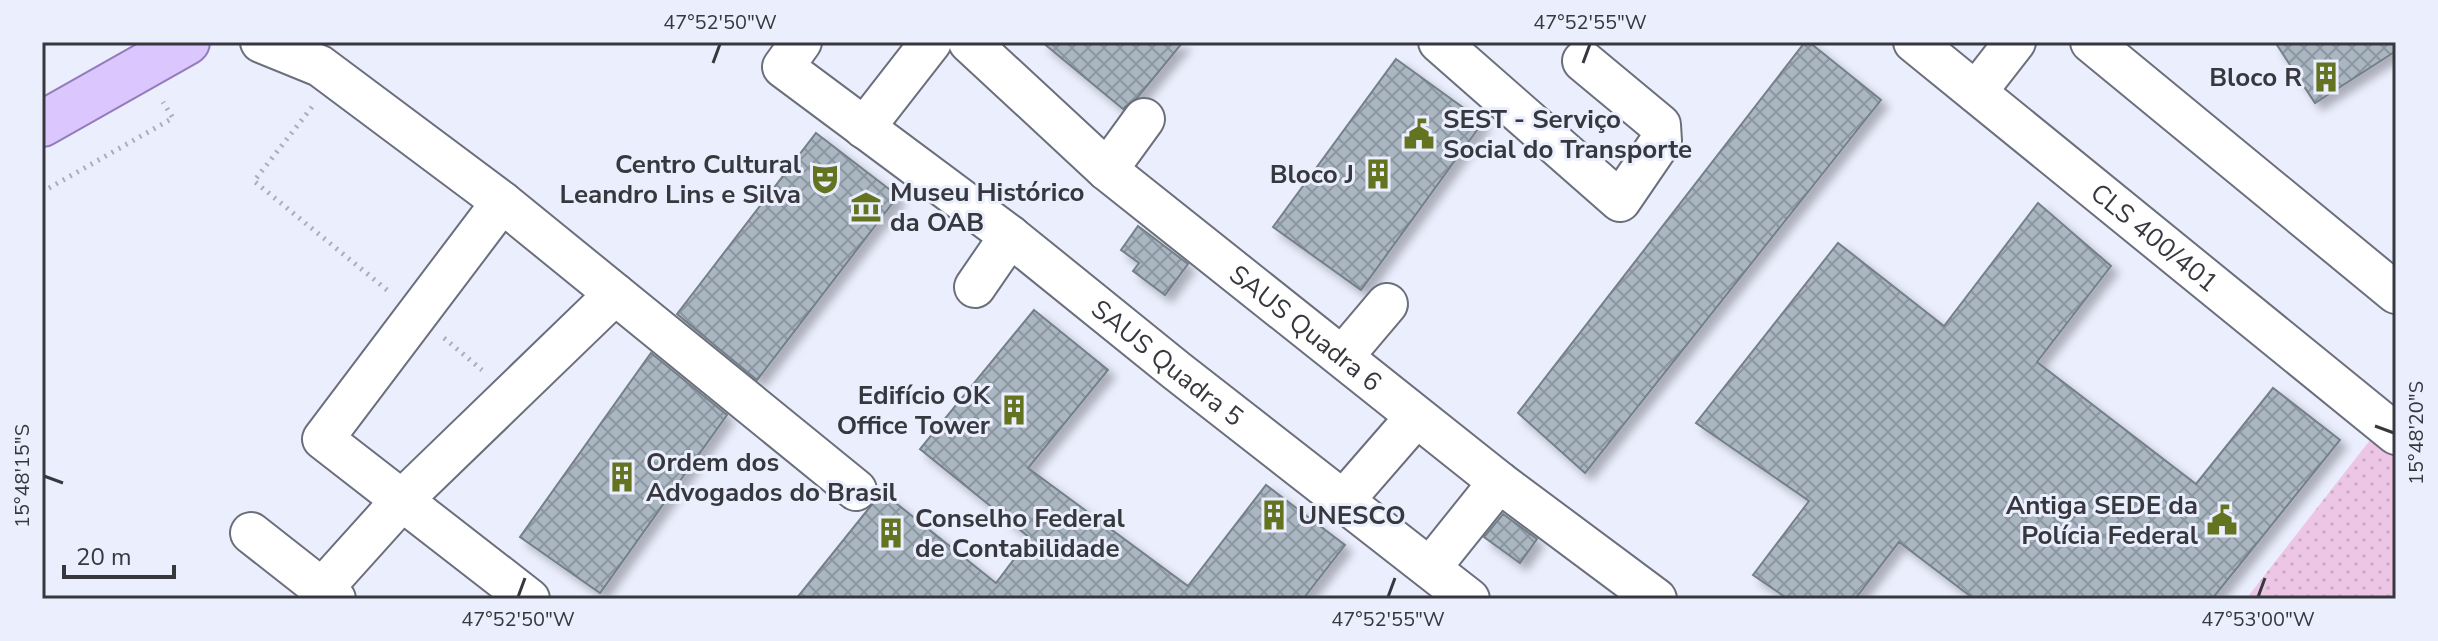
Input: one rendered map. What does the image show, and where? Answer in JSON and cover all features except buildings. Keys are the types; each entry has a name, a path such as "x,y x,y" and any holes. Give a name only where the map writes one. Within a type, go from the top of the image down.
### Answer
{"main road":[{"path":"42,124 187,42"}],"lane":[{"path":"261,42 322,62 502,202 856,490"},
{"path":"864,128 931,42"},
{"name":"SAUS Quadra 6","path":"969,42 1107,170 1499,482 1656,599"},
{"path":"1439,42 1620,201 1661,141 1660,125 1583,61"},
{"name":"CLS 400/401","path":"1914,42 2396,434"},
{"path":"1976,92 2015,42"},
{"path":"2091,42 2396,293"},
{"name":"SAUS Quadra 5","path":"792,54 864,128 1010,236 1469,599"},
{"path":"1107,170 1144,119"},
{"path":"502,202 323,439 529,599"},
{"path":"975,287 1010,236"},
{"path":"251,533 328,594 403,499 615,294"},
{"path":"1343,356 1387,304"},
{"path":"1343,501 1416,417"},
{"path":"1430,568 1499,482"}],"path":[{"path":"322,62 254,181 511,394"},
{"path":"42,192 173,118 141,67"}],"shaded area":[{"path":"2381,426 2396,444 2396,599 2246,599"}],"place":[{"name":"Bloco R","path":"2326,77"},
{"name":"SEST - Serviço Social do Transporte","path":"1419,134"},
{"name":"Bloco J","path":"1378,174"},
{"name":"Centro Cultural Leandro Lins e Silva","path":"825,179"},
{"name":"Museu Histórico da OAB","path":"866,207"},
{"name":"Edifício OK Office Tower","path":"1014,410"},
{"name":"Ordem dos Advogados do Brasil","path":"622,477"},
{"name":"UNESCO","path":"1274,515"},
{"name":"Antiga SEDE da Polícia Federal","path":"2222,520"},
{"name":"Conselho Federal de Contabilidade","path":"891,533"}]}
